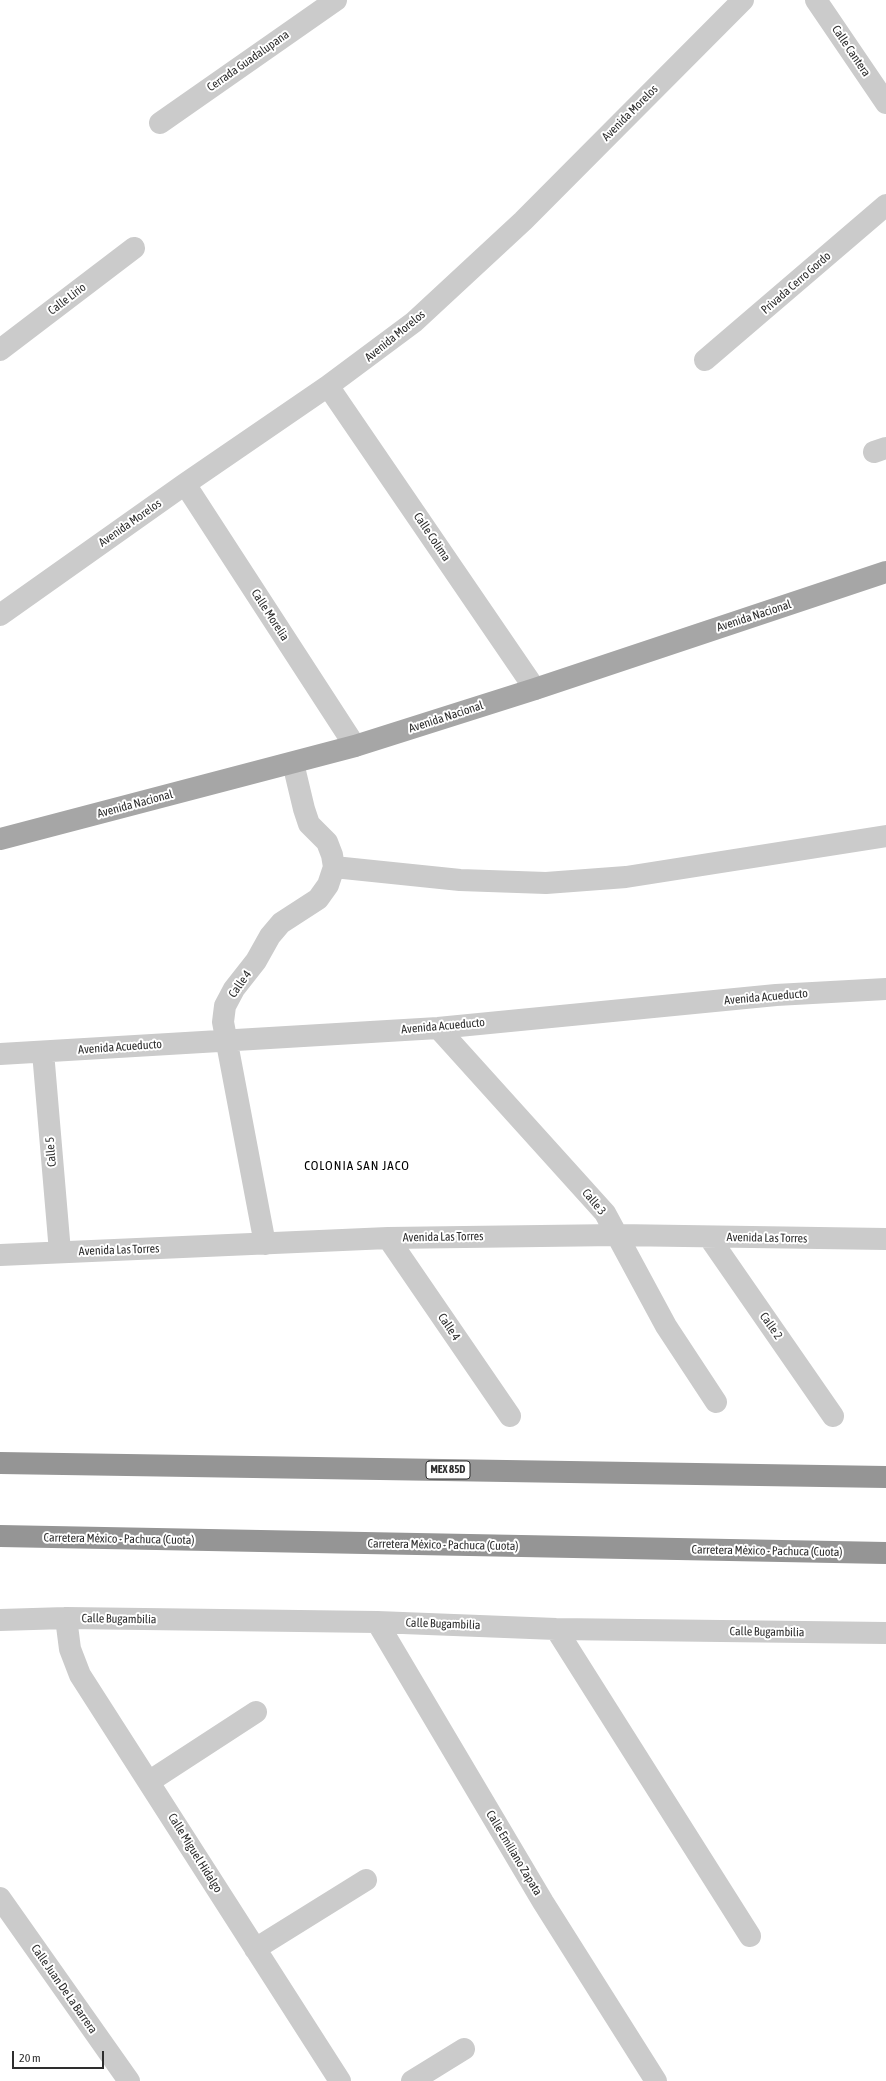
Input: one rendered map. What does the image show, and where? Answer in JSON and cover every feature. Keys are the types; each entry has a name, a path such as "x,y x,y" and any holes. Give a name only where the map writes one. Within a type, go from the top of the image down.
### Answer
{"highway":[{"name":"MEX 85D","path":"0,1463 886,1477"},
{"name":"Carretera México - Pachuca (Cuota)","path":"0,1536 886,1553"}],"main road":[{"name":"Avenida Nacional","path":"0,839 355,746 535,689 886,572"}],"street":[{"name":"Cerrada Guadalupana","path":"160,123 336,0"},
{"name":"Avenida Morelos","path":"0,615 185,484 328,386 414,322 523,221 743,0"},
{"name":"Calle Cantera","path":"816,0 886,103"},
{"name":"Privada Cerro Gordo","path":"705,360 886,206"},
{"name":"Calle Lirio","path":"0,350 134,248"},
{"name":"Calle Colima","path":"328,386 535,689"},
{"name":"Calle Morelia","path":"185,484 355,746"},
{"path":"293,763 309,824 327,842 334,867 460,880 546,883 626,877 886,836"},
{"name":"Calle 4","path":"265,1244 225,1040 223,1022 225,1006 234,989 256,961 270,936 281,923 318,899 328,885 334,867"},
{"name":"Avenida Acueducto","path":"0,1054 438,1028 776,995 886,989"},
{"name":"Calle 3","path":"438,1028 605,1213 666,1326 716,1402"},
{"name":"Calle 5","path":"43,1052 60,1252"},
{"name":"Avenida Las Torres","path":"0,1255 388,1238 617,1235 886,1239"},
{"name":"Calle 2","path":"709,1237 833,1416"},
{"name":"Calle 4","path":"388,1238 510,1416"},
{"name":"Calle Bugambilia","path":"0,1620 66,1618 377,1622 556,1629 886,1633"},
{"name":"Calle Miguel Hidalgo","path":"66,1618 70,1649 80,1675 150,1781 340,2081"},
{"name":"Calle Emiliano Zapata","path":"377,1622 543,1902 656,2081"},
{"path":"556,1629 750,1936"},
{"path":"150,1781 256,1712"},
{"path":"255,1949 366,1880"},
{"name":"Calle Juan De La Barrera","path":"0,1898 129,2081"},
{"path":"412,2081 464,2049"}],"district":[{"name":"COLONIA SAN JACO","path":"357,1166"}]}
